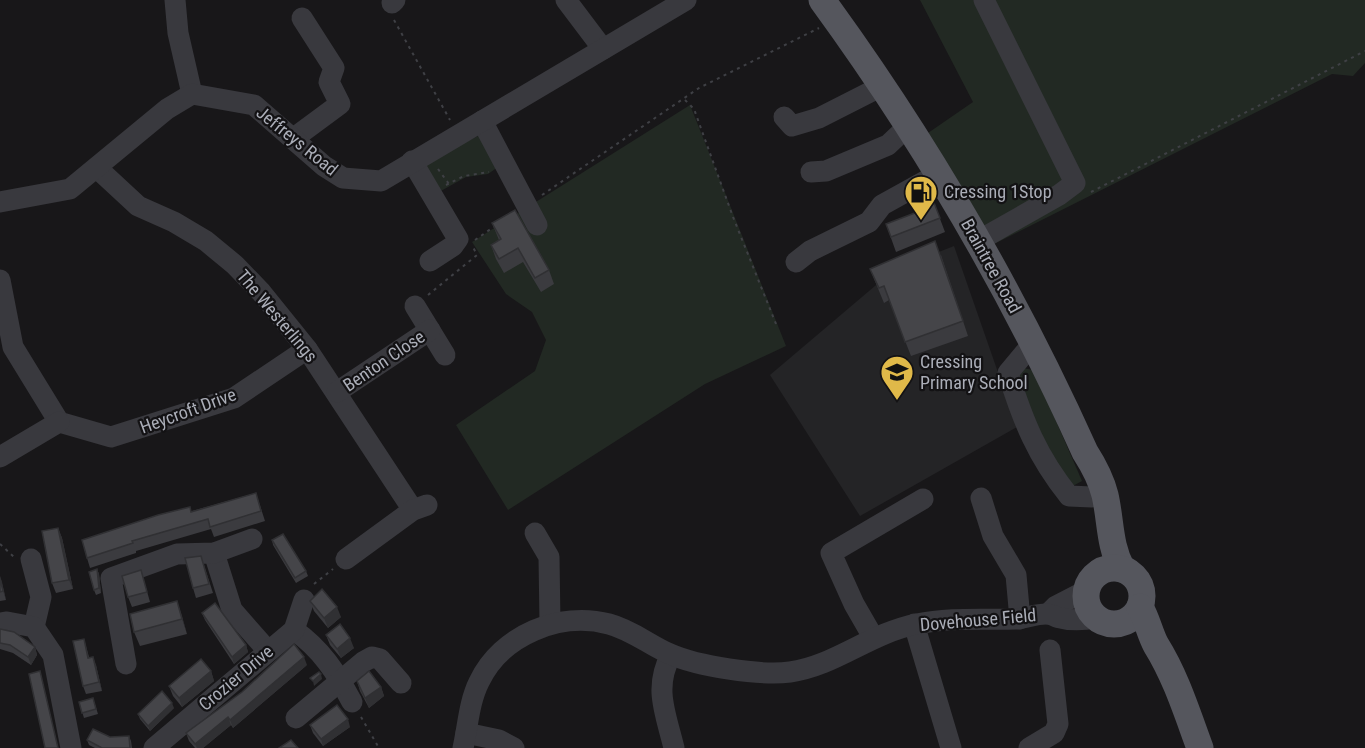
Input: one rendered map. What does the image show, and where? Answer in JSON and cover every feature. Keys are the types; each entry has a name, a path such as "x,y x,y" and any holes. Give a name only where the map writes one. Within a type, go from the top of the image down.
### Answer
{"main road":[{"name":"Braintree Road","path":"829,11 882,86 938,174 978,241 1033,343 1084,452 1097,471 1105,493 1112,548 1122,569"},
{"name":"Braintree Road","path":"1084,452 1096,530 1091,583"},
{"path":"1107,621 1132,618 1140,607 1142,598 1139,584 1130,573 1122,569 1108,569 1091,583 1088,605 1107,621 1156,644"},
{"path":"1140,607 1156,644 1168,663 1200,748"}],"street":[{"path":"0,202 70,189 167,109 192,94 178,33 175,0"},
{"path":"566,0 603,49"},
{"name":"Jeffreys Road","path":"192,94 254,105 324,166 343,178 381,180 686,0"},
{"path":"978,241 1059,195 1075,183 984,0"},
{"path":"294,138 340,104 329,82 334,68 303,18"},
{"path":"784,117 792,126 819,118 882,86"},
{"path":"482,121 537,225"},
{"path":"811,172 826,171 888,145 908,126"},
{"path":"412,161 458,239 453,246 430,261"},
{"name":"The Westerlings","path":"98,168 138,206 174,222 206,241 234,265 307,349 420,507 346,559"},
{"path":"800,252 810,251 869,222 882,205 938,174"},
{"path":"0,280 13,347 59,422 0,457"},
{"path":"415,306 445,355"},
{"name":"Benton Close","path":"337,392 430,330"},
{"path":"1033,343 1008,373 1025,427 1052,474 1069,496 1092,497"},
{"name":"Heycroft Drive","path":"59,422 111,437 122,434 234,398 307,349"},
{"path":"981,498 993,536 1016,575 1020,619"},
{"path":"873,637 854,604 831,553 923,499"},
{"path":"535,533 549,557 550,623"},
{"path":"126,664 111,578 177,554 214,553 252,539"},
{"path":"214,553 232,610 268,651"},
{"path":"31,559 41,597 34,627"},
{"name":"Dovehouse Field","path":"1048,614 1056,606 1091,583"},
{"path":"304,600 294,630 314,644 341,680 352,702"},
{"name":"Dovehouse Field","path":"465,741 473,696 485,669 517,639 550,623 577,621 609,624 636,634 670,655 754,672 792,672 825,663 873,637 914,624 935,621 1020,619 1048,614 1061,618 1107,621"},
{"path":"0,623 7,622 34,627 53,655 71,748"},
{"path":"914,624 951,748"},
{"name":"Crozier Drive","path":"154,748 294,630"},
{"path":"1029,748 1054,733 1058,724 1050,650"},
{"path":"670,655 663,669 661,691 674,748"},
{"path":"296,718 372,657 380,659 400,683"},
{"path":"465,741 499,740 514,748"}],"path":[{"path":"393,7 458,134"},
{"path":"526,205 685,100 699,88 803,34 829,11"},
{"path":"1087,194 1365,51"},
{"path":"685,100 694,110 733,217 776,324"},
{"path":"433,194 464,176 487,173 504,163"},
{"path":"415,306 424,301 432,289 477,255 471,242 499,224"},
{"path":"304,600 315,583 346,559"},
{"path":"352,702 378,748"}],"shaded area":[{"path":"920,0 1365,0 1365,63 1353,76 1332,74 992,245 928,133 973,102"},
{"path":"690,105 786,346 705,384 508,510 456,425 535,371 546,340 532,312 506,294 472,242"},
{"path":"480,135 498,167 488,174 466,177 439,192 421,164"},
{"name":"Cressing Primary School","path":"954,246 1017,427 860,516 770,375 895,269"},
{"path":"1022,368 1034,370 1082,481 1071,487 1039,440 1017,374"}],"building":[{"path":"931,195 940,218 891,237 886,224 920,211 916,201"},
{"path":"515,210 549,270 535,278 518,248 499,259 491,245 501,239 492,223"},
{"name":"Cressing Primary School","path":"935,241 963,321 905,342 884,286 879,288 870,269"},
{"path":"256,493 261,511 210,527 208,519 132,541 133,543 87,558 82,540 158,515 190,507 191,512"},
{"path":"58,528 69,580 52,583 42,531"},
{"path":"283,534 306,571 295,578 272,540"},
{"path":"201,556 209,584 193,588 185,558"},
{"path":"97,569 99,588 94,590 89,572"},
{"path":"141,570 147,592 128,597 122,576"},
{"path":"322,589 337,607 324,618 310,601"},
{"path":"177,601 182,619 134,632 130,614"},
{"path":"215,603 246,645 232,657 202,613"},
{"path":"340,624 350,638 337,649 326,635"},
{"path":"0,629 14,632 35,647 28,657 10,645 0,643"},
{"path":"84,639 88,658 93,657 99,682 83,686 73,641"},
{"path":"294,644 304,657 230,720 228,717 195,744 186,733 242,692"},
{"path":"201,659 211,671 179,698 169,686"},
{"path":"40,671 58,748 45,748 29,674"},
{"path":"369,671 381,687 365,698 357,681"},
{"path":"319,672 321,674 313,681 310,678"},
{"path":"162,691 172,703 148,726 138,714"},
{"path":"93,698 96,709 82,713 79,702"},
{"path":"337,705 348,719 321,739 310,725"},
{"path":"93,729 110,737 129,736 130,748 102,748 87,740"},
{"path":"291,740 298,748 279,748"}],"place":[{"name":"Cressing 1Stop","path":"921,221"},
{"name":"Cressing Primary School","path":"897,401"}]}
